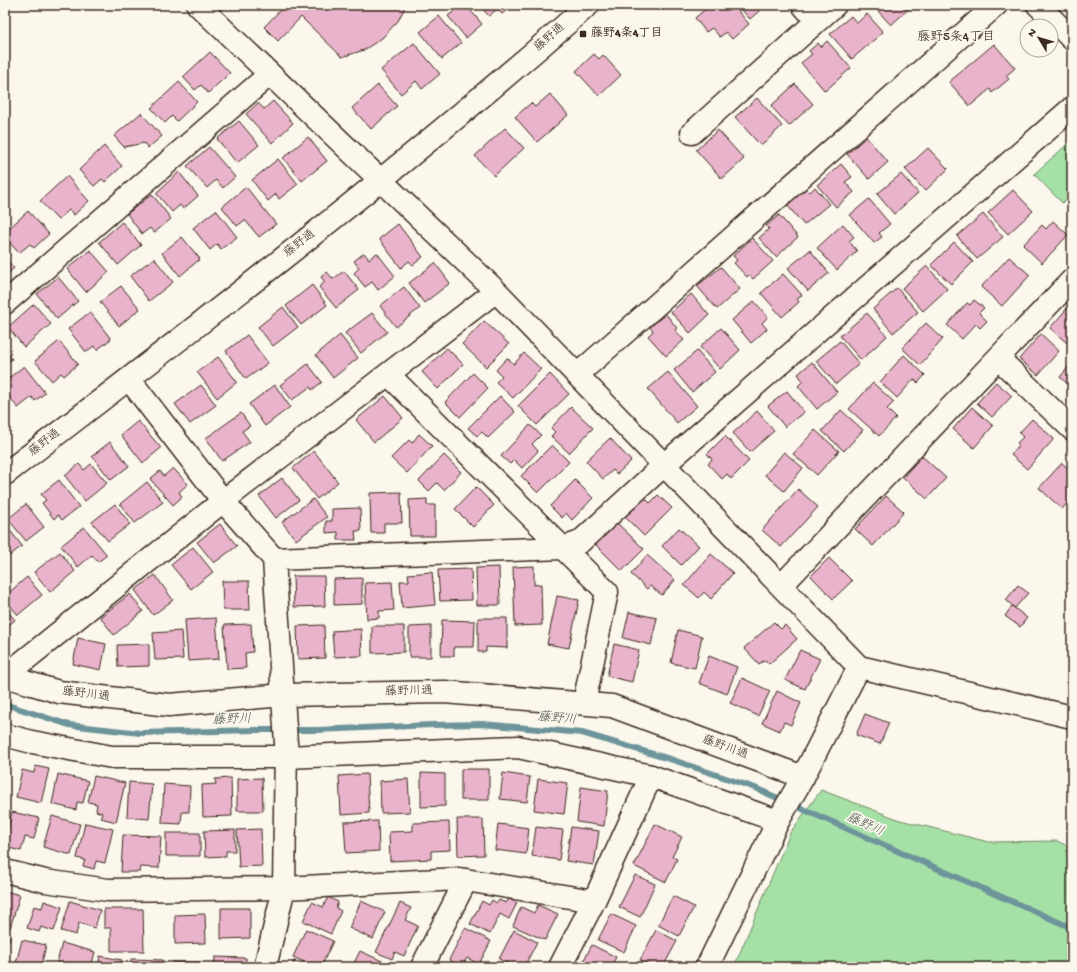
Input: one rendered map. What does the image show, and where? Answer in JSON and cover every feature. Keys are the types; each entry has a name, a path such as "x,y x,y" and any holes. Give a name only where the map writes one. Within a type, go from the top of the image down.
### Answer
{"street":[{"path":"198,5 496,291 858,667 1072,717"},
{"name":"藤野通","path":"5,474 129,379 380,181 588,5"},
{"path":"692,133 810,13 835,5"},
{"path":"577,375 996,5"},
{"path":"1038,5 1072,39"},
{"path":"5,303 270,74"},
{"path":"274,559 563,548 580,542 664,465 1072,108"},
{"path":"781,586 1072,280"},
{"path":"5,676 223,501 496,291"},
{"path":"998,358 1072,429"},
{"path":"388,374 607,592 584,703"},
{"path":"129,379 223,501 274,559 286,750 284,888 265,967"},
{"path":"707,967 778,821 803,777 858,667"},
{"name":"藤野川通","path":"5,676 59,692 169,705 284,701 444,692 612,706 803,777"},
{"path":"5,735 32,742 112,757 286,750 518,747 651,776 778,821"},
{"path":"560,967 594,901 651,776"},
{"path":"5,871 45,881 108,890 284,888 458,879 594,901"},
{"path":"422,967 466,880"}],"green space":[{"path":"1072,140 1072,194 1062,203 1034,174"},
{"path":"821,790 900,820 989,842 1057,841 1072,848 1072,967 734,967 790,833"}],"building":[{"path":"285,5 406,5 398,21 382,38 364,50 342,57 301,17 278,41 264,27"},
{"path":"462,5 466,5 482,24 466,38 448,16"},
{"path":"479,5 513,5 502,14 497,9 489,16"},
{"path":"710,5 733,5 749,24 732,39 726,32 720,37 712,28 706,32 695,18"},
{"path":"737,5 766,5 750,19"},
{"path":"878,5 913,5 891,25 875,8"},
{"path":"867,14 883,32 852,59 830,34 851,16 857,23"},
{"path":"439,16 461,43 442,59 420,32"},
{"path":"827,41 851,68 825,91 801,63 812,54 809,51 818,43 821,47"},
{"path":"414,43 440,74 422,89 416,81 401,94 381,70"},
{"path":"994,44 1015,68 1006,76 1009,79 992,93 990,89 970,106 949,82"},
{"path":"210,52 230,73 208,93 201,85 195,90 183,77"},
{"path":"594,54 599,59 603,55 621,75 599,96 576,71"},
{"path":"179,82 197,102 177,121 172,116 165,123 151,108"},
{"path":"795,84 813,104 789,126 771,106"},
{"path":"378,85 397,106 371,129 352,108"},
{"path":"550,94 568,115 537,142 515,117 531,103 535,107"},
{"path":"757,98 782,126 761,146 735,117"},
{"path":"273,101 293,123 272,143 246,114 258,103 264,109"},
{"path":"141,113 162,136 148,148 144,143 124,147 114,136"},
{"path":"239,121 259,145 237,163 217,139"},
{"path":"505,128 524,148 494,176 475,156"},
{"path":"718,130 744,159 722,179 696,150"},
{"path":"308,137 327,161 302,181 283,158"},
{"path":"866,137 888,162 869,179 847,154"},
{"path":"104,146 122,166 105,182 102,179 94,186 79,170"},
{"path":"209,147 235,177 223,188 216,180 207,188 187,166"},
{"path":"928,148 948,169 925,191 905,169"},
{"path":"278,159 298,184 279,199 276,194 268,201 252,180"},
{"path":"841,164 852,177 845,182 854,192 836,207 817,185"},
{"path":"179,172 198,196 183,209 180,205 172,212 156,193"},
{"path":"901,174 918,193 894,214 877,194"},
{"path":"67,176 89,201 74,215 69,210 58,220 40,201"},
{"path":"246,187 276,224 259,237 245,220 237,226 222,207"},
{"path":"815,187 829,204 804,225 787,205 806,188 810,192"},
{"path":"1013,190 1033,211 1008,234 988,213"},
{"path":"152,194 171,219 154,233 150,228 142,234 127,214"},
{"path":"869,199 890,224 879,233 882,237 874,243 850,215"},
{"path":"216,210 237,237 221,249 217,244 210,250 193,228"},
{"path":"28,211 49,234 34,248 30,244 19,253 5,238 5,232"},
{"path":"983,214 1003,237 977,259 957,236"},
{"path":"779,215 798,237 776,257 759,238 769,229 766,226"},
{"path":"1053,221 1068,235 1042,263 1023,245 1042,225 1046,229"},
{"path":"122,222 141,245 118,265 99,242"},
{"path":"398,224 423,257 413,265 409,261 401,268 379,239"},
{"path":"843,224 854,237 849,241 857,251 837,270 817,248"},
{"path":"182,237 200,259 180,276 162,253"},
{"path":"752,238 773,261 753,279 749,275 747,277 734,263 737,260 733,256"},
{"path":"954,242 973,262 951,284 931,265"},
{"path":"90,250 109,272 86,292 67,269"},
{"path":"810,250 829,273 808,291 788,268"},
{"path":"364,253 369,259 377,253 395,276 378,290 372,282 365,287 354,273 359,268 354,261"},
{"path":"1009,257 1030,275 1002,306 981,287"},
{"path":"5,258 14,268 5,276"},
{"path":"154,258 173,282 149,301 130,276"},
{"path":"435,263 450,283 424,303 409,283"},
{"path":"927,266 947,289 923,311 902,288"},
{"path":"721,267 740,289 717,309 697,286"},
{"path":"344,271 359,290 336,308 319,287 325,282 321,277 327,272 333,279"},
{"path":"783,274 802,295 797,299 799,302 782,317 761,293"},
{"path":"58,277 78,301 57,319 37,294"},
{"path":"312,285 327,305 301,325 286,306"},
{"path":"121,286 140,309 119,326 100,302"},
{"path":"404,287 420,308 396,327 380,306"},
{"path":"897,288 918,312 893,333 873,309"},
{"path":"691,294 709,315 690,333 671,312"},
{"path":"974,300 984,308 979,313 987,321 980,328 976,324 962,339 947,325 967,303 970,305"},
{"path":"754,301 768,317 762,323 767,329 751,343 732,320"},
{"path":"34,304 51,324 24,347 8,327"},
{"path":"1070,305 1072,307 1072,338 1067,343 1050,328"},
{"path":"283,307 298,327 273,346 258,327"},
{"path":"90,312 111,339 97,350 94,346 86,352 68,329"},
{"path":"372,313 387,332 361,353 345,333"},
{"path":"867,313 887,336 861,360 840,336"},
{"path":"666,314 677,328 675,330 684,340 666,356 648,336 653,331 650,327"},
{"path":"484,321 509,344 486,367 462,344"},
{"path":"926,323 943,339 920,365 902,348"},
{"path":"721,328 740,350 720,369 700,347"},
{"path":"1041,334 1059,351 1038,375 1019,359"},
{"path":"247,335 268,363 246,379 226,351"},
{"path":"340,335 358,358 333,378 316,355"},
{"path":"59,341 78,364 64,376 61,373 52,381 35,361"},
{"path":"840,341 859,364 836,384 816,361"},
{"path":"447,348 463,364 438,389 422,372"},
{"path":"5,350 12,359 5,365"},
{"path":"697,351 715,372 692,392 674,370"},
{"path":"524,353 541,369 513,398 496,382 502,376 496,370 507,358 514,364"},
{"path":"904,355 925,375 918,383 914,379 897,398 880,382"},
{"path":"218,357 237,382 217,398 197,372"},
{"path":"812,362 837,392 817,409 798,386 803,381 798,374"},
{"path":"1072,363 1072,388 1060,377"},
{"path":"308,364 322,382 312,390 310,387 292,400 280,385"},
{"path":"24,366 45,393 35,401 32,397 18,408 5,392 5,381"},
{"path":"668,372 697,406 677,423 648,389"},
{"path":"473,373 488,388 460,417 445,402"},
{"path":"550,374 569,394 537,425 518,406"},
{"path":"996,382 1012,396 992,417 977,403"},
{"path":"873,383 894,402 887,409 896,418 879,436 849,409"},
{"path":"201,385 216,405 190,424 175,404"},
{"path":"275,385 290,407 265,426 249,404"},
{"path":"787,391 804,412 785,427 768,406"},
{"path":"385,396 403,418 374,442 356,420"},
{"path":"500,396 515,412 488,438 482,432 477,436 468,428"},
{"path":"571,407 593,428 569,453 551,436 555,432 551,428"},
{"path":"972,407 993,426 974,448 953,429"},
{"path":"841,410 863,430 844,451 822,431"},
{"path":"757,411 774,431 750,452 733,433"},
{"path":"5,412 10,418 5,422"},
{"path":"241,413 250,426 242,431 250,442 222,461 206,438"},
{"path":"1032,419 1054,439 1027,469 1011,455 1019,445 1017,443 1023,437 1019,433"},
{"path":"138,421 161,448 143,463 121,435"},
{"path":"530,425 541,435 532,444 538,451 522,468 514,460 510,464 501,456"},
{"path":"815,430 839,451 817,475 793,454"},
{"path":"419,434 432,446 407,473 391,458 409,440 412,443"},
{"path":"725,436 749,461 731,479 727,474 722,479 708,464 712,459 707,454"},
{"path":"610,438 631,461 617,474 613,470 603,479 586,461"},
{"path":"110,442 129,466 111,480 92,456"},
{"path":"552,445 569,462 538,493 521,476"},
{"path":"314,451 338,482 317,499 293,468"},
{"path":"784,452 803,468 784,491 765,475"},
{"path":"444,455 461,472 444,490 437,483 429,491 419,481"},
{"path":"922,456 946,478 927,499 903,477"},
{"path":"1062,463 1072,472 1072,498 1062,509 1039,488"},
{"path":"79,464 84,470 91,464 107,483 85,501 65,476"},
{"path":"173,468 188,484 179,492 182,497 173,505 150,479 160,471 164,476"},
{"path":"282,478 299,500 276,518 259,496"},
{"path":"59,480 79,507 62,520 58,515 54,519 42,503 46,500 41,494"},
{"path":"575,480 593,498 572,520 566,513 562,518 550,506"},
{"path":"147,482 163,502 135,523 120,504"},
{"path":"476,487 494,505 473,527 455,509"},
{"path":"798,489 818,507 781,547 762,530"},
{"path":"401,492 402,523 384,523 384,533 371,533 370,493"},
{"path":"658,495 672,508 644,536 625,517 644,497 650,503"},
{"path":"886,496 904,512 873,546 855,529"},
{"path":"313,499 327,517 296,540 282,522"},
{"path":"427,499 427,505 435,505 435,536 410,536 409,500"},
{"path":"26,504 44,527 26,541 8,519"},
{"path":"115,504 130,524 108,541 92,522"},
{"path":"360,508 361,531 355,531 356,540 338,540 338,532 326,533 326,521 332,521 332,509"},
{"path":"617,523 644,549 622,571 596,545"},
{"path":"220,524 237,546 214,563 197,542"},
{"path":"84,527 107,555 98,562 92,555 78,567 61,546"},
{"path":"679,528 699,546 681,565 662,546"},
{"path":"9,529 22,546 5,559 5,532"},
{"path":"193,547 213,572 191,589 171,565"},
{"path":"60,552 75,571 50,592 34,572"},
{"path":"711,554 733,573 711,599 704,592 699,598 684,585"},
{"path":"647,555 675,580 662,595 650,586 647,589 631,574"},
{"path":"829,558 852,581 833,599 811,576"},
{"path":"534,566 534,585 541,584 542,625 515,626 513,567"},
{"path":"499,567 500,605 477,605 476,568"},
{"path":"471,569 472,600 440,601 438,570"},
{"path":"432,572 435,605 402,608 400,581 409,581 408,574"},
{"path":"155,575 173,600 153,615 135,590"},
{"path":"293,576 324,576 325,606 294,607"},
{"path":"27,577 42,595 18,615 5,599 5,596"},
{"path":"362,578 362,604 334,605 334,579"},
{"path":"222,581 249,581 250,610 223,610"},
{"path":"392,582 394,610 379,611 379,618 367,619 365,583"},
{"path":"1018,585 1028,593 1015,608 1006,600"},
{"path":"130,594 143,611 114,635 100,617"},
{"path":"557,596 579,600 569,648 547,644"},
{"path":"1012,606 1027,618 1020,627 1005,616"},
{"path":"5,608 15,620 5,628"},
{"path":"629,612 657,618 651,645 623,638"},
{"path":"216,618 219,659 188,661 185,620"},
{"path":"478,618 507,618 507,648 486,647 486,652 478,652"},
{"path":"442,620 475,621 474,647 454,647 454,656 441,656"},
{"path":"774,622 781,629 785,625 797,639 769,664 765,660 759,664 744,648"},
{"path":"251,624 253,652 245,653 246,668 227,669 224,625"},
{"path":"324,625 325,658 298,659 297,626"},
{"path":"372,626 404,626 404,652 372,653"},
{"path":"431,626 431,657 409,657 409,627"},
{"path":"361,629 362,656 334,657 332,631"},
{"path":"678,630 702,636 695,668 671,663"},
{"path":"181,631 183,659 155,660 153,633"},
{"path":"78,638 106,644 101,670 73,664"},
{"path":"149,644 149,666 118,667 117,645"},
{"path":"614,644 639,650 632,682 607,676"},
{"path":"800,650 820,659 805,689 785,680"},
{"path":"709,656 737,667 727,694 699,683"},
{"path":"742,678 770,691 758,716 730,703"},
{"path":"777,691 801,703 791,725 784,722 780,731 762,723"},
{"path":"865,714 889,723 880,744 856,735"},
{"path":"35,766 49,769 41,803 16,797 22,770 34,773"},
{"path":"461,769 489,769 489,800 461,800"},
{"path":"421,773 445,774 445,806 421,807"},
{"path":"503,773 530,777 527,802 500,799"},
{"path":"58,774 88,781 83,803 77,802 76,810 52,804"},
{"path":"367,774 369,813 341,815 339,776"},
{"path":"94,776 125,783 116,822 101,818 102,813 96,811 97,804 88,802"},
{"path":"231,778 232,816 203,817 202,785 216,784 215,779"},
{"path":"262,778 263,811 237,811 237,779"},
{"path":"408,779 410,812 381,813 380,781"},
{"path":"538,779 568,783 564,814 534,810"},
{"path":"129,782 152,784 149,819 127,817"},
{"path":"164,784 190,786 189,812 182,812 181,824 162,823"},
{"path":"581,787 608,791 604,826 577,822"},
{"path":"12,812 39,818 34,839 25,837 21,851 5,847"},
{"path":"52,816 80,824 71,855 43,847"},
{"path":"457,819 483,819 484,855 458,856"},
{"path":"378,821 379,851 346,853 344,822"},
{"path":"449,822 450,850 431,851 431,859 390,861 389,832 413,831 413,823"},
{"path":"85,823 113,829 105,863 96,861 94,869 83,866 85,860 77,858"},
{"path":"498,824 529,828 526,854 495,850"},
{"path":"655,824 682,837 672,857 677,859 666,882 634,866"},
{"path":"536,827 563,830 559,860 532,856"},
{"path":"571,827 599,831 594,865 566,861"},
{"path":"261,829 262,866 239,867 237,830"},
{"path":"235,830 235,851 226,851 226,856 205,857 204,831"},
{"path":"166,833 200,833 200,856 166,856"},
{"path":"123,835 161,836 159,868 141,867 140,872 121,872"},
{"path":"635,875 655,884 640,917 619,907"},
{"path":"5,891 20,895 10,928 5,926"},
{"path":"673,896 694,907 679,936 658,925"},
{"path":"328,897 338,902 336,908 341,911 331,934 303,921 312,902 323,907"},
{"path":"509,899 517,903 509,919 500,914 490,934 470,924 482,901 489,905 492,900 497,903 499,900 506,903"},
{"path":"44,901 62,907 54,931 41,927 39,932 27,928 34,906 42,908"},
{"path":"70,901 100,910 95,928 79,923 76,935 61,931"},
{"path":"361,901 385,912 373,939 349,928"},
{"path":"400,903 411,908 405,920 418,926 404,956 395,952 392,959 376,952"},
{"path":"538,905 558,914 545,940 513,926 521,907 534,913"},
{"path":"221,908 250,908 250,938 221,939"},
{"path":"104,909 143,909 144,951 111,951 111,928 104,928"},
{"path":"205,914 206,943 175,944 175,915"},
{"path":"611,914 636,926 624,952 598,940"},
{"path":"465,928 491,941 479,964 467,958 462,966 449,960"},
{"path":"306,929 333,941 321,967 315,967 293,957"},
{"path":"514,930 537,942 524,967 514,967 499,959"},
{"path":"656,930 677,941 663,967 653,967 640,960"},
{"path":"5,936 10,937 5,955"},
{"path":"22,940 46,945 41,967 15,967"},
{"path":"62,943 95,952 91,967 56,967"},
{"path":"592,945 616,957 611,967 580,967"},
{"path":"360,951 391,965 390,967 352,967"},
{"path":"100,956 122,960 121,967 98,967"},
{"path":"215,957 246,958 246,967 214,967"},
{"path":"131,959 163,960 163,967 130,967"},
{"path":"294,961 308,967 292,967"},
{"path":"173,962 200,962 200,967 173,967"}],"waterway":[{"name":"藤野川","path":"5,704 69,725 140,733 317,730 483,724 582,733 673,760 755,788 1072,928"}],"place":[{"name":"藤野4条4丁目","path":"583,34"}],"district":[{"name":"藤野5条4丁目","path":"956,37"}]}
